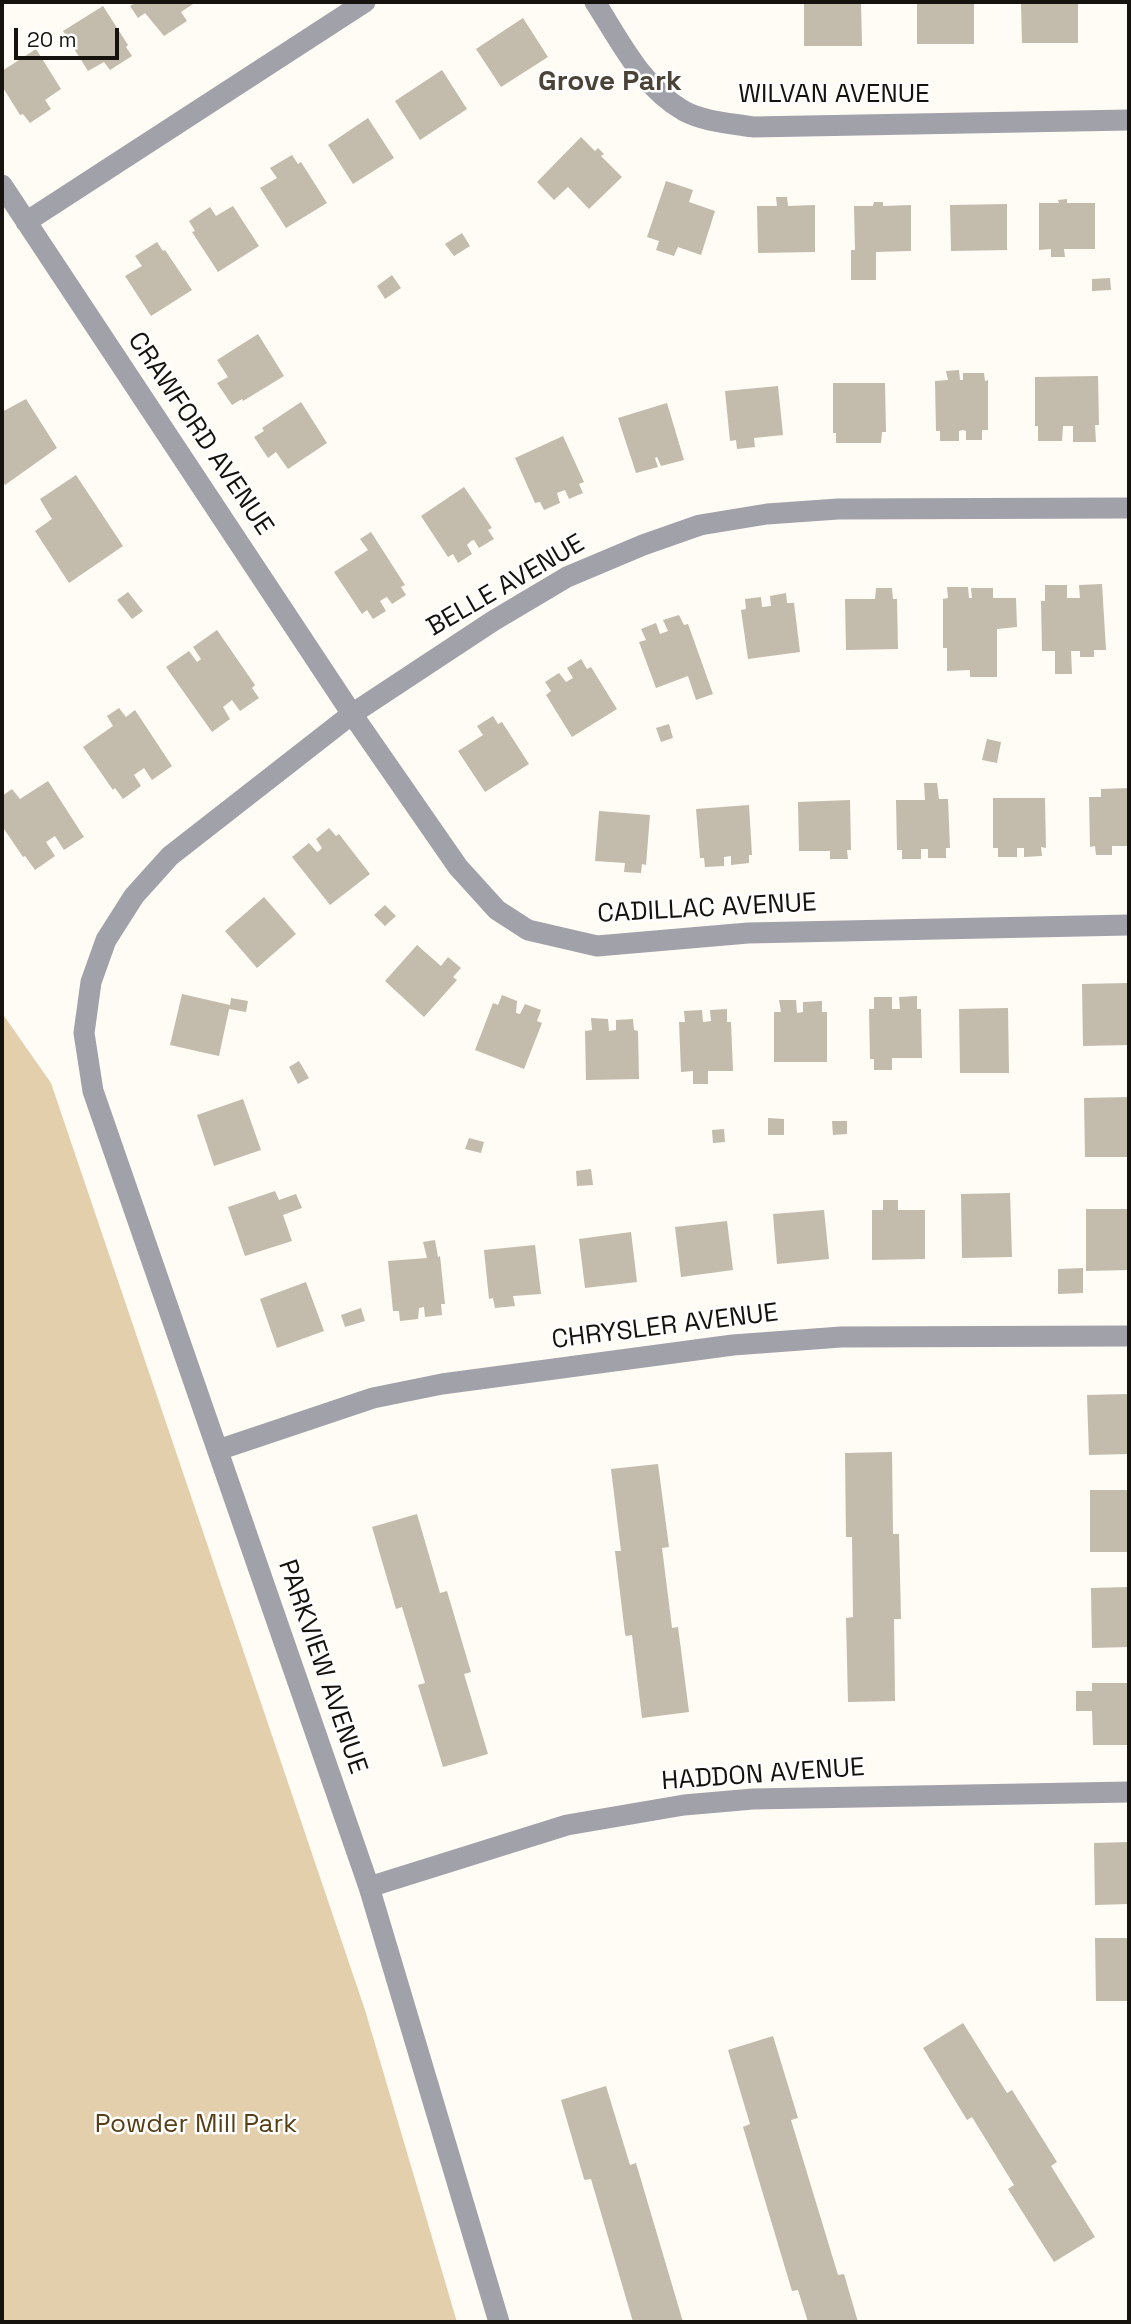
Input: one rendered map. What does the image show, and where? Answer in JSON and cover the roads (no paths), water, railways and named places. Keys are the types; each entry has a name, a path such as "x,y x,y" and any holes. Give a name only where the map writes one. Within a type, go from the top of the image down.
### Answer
{"street":[{"path":"26,222 365,2"},
{"name":"WILVAN AVENUE","path":"595,2 640,72 661,95 685,112 711,120 753,127 1129,120"},
{"name":"CRAWFORD AVENUE","path":"2,185 352,714"},
{"name":"BELLE AVENUE","path":"84,1033 91,982 106,940 134,896 170,856 352,714 493,621 567,577 643,545 700,526 767,514 838,509 1129,508"},
{"name":"CADILLAC AVENUE","path":"352,714 458,867 496,910 528,930 559,939 597,947 748,933 1129,925"},
{"name":"PARKVIEW AVENUE","path":"84,1033 93,1091 369,1887 499,2322"},
{"name":"CHRYSLER AVENUE","path":"218,1450 373,1398 443,1384 733,1345 841,1337 1129,1336"},
{"name":"HADDON AVENUE","path":"369,1887 567,1825 684,1805 753,1799 1129,1791"}],"district":[{"name":"Grove Park","path":"610,82"}],"park label":[{"name":"Powder Mill Park","path":"196,2125"}]}
